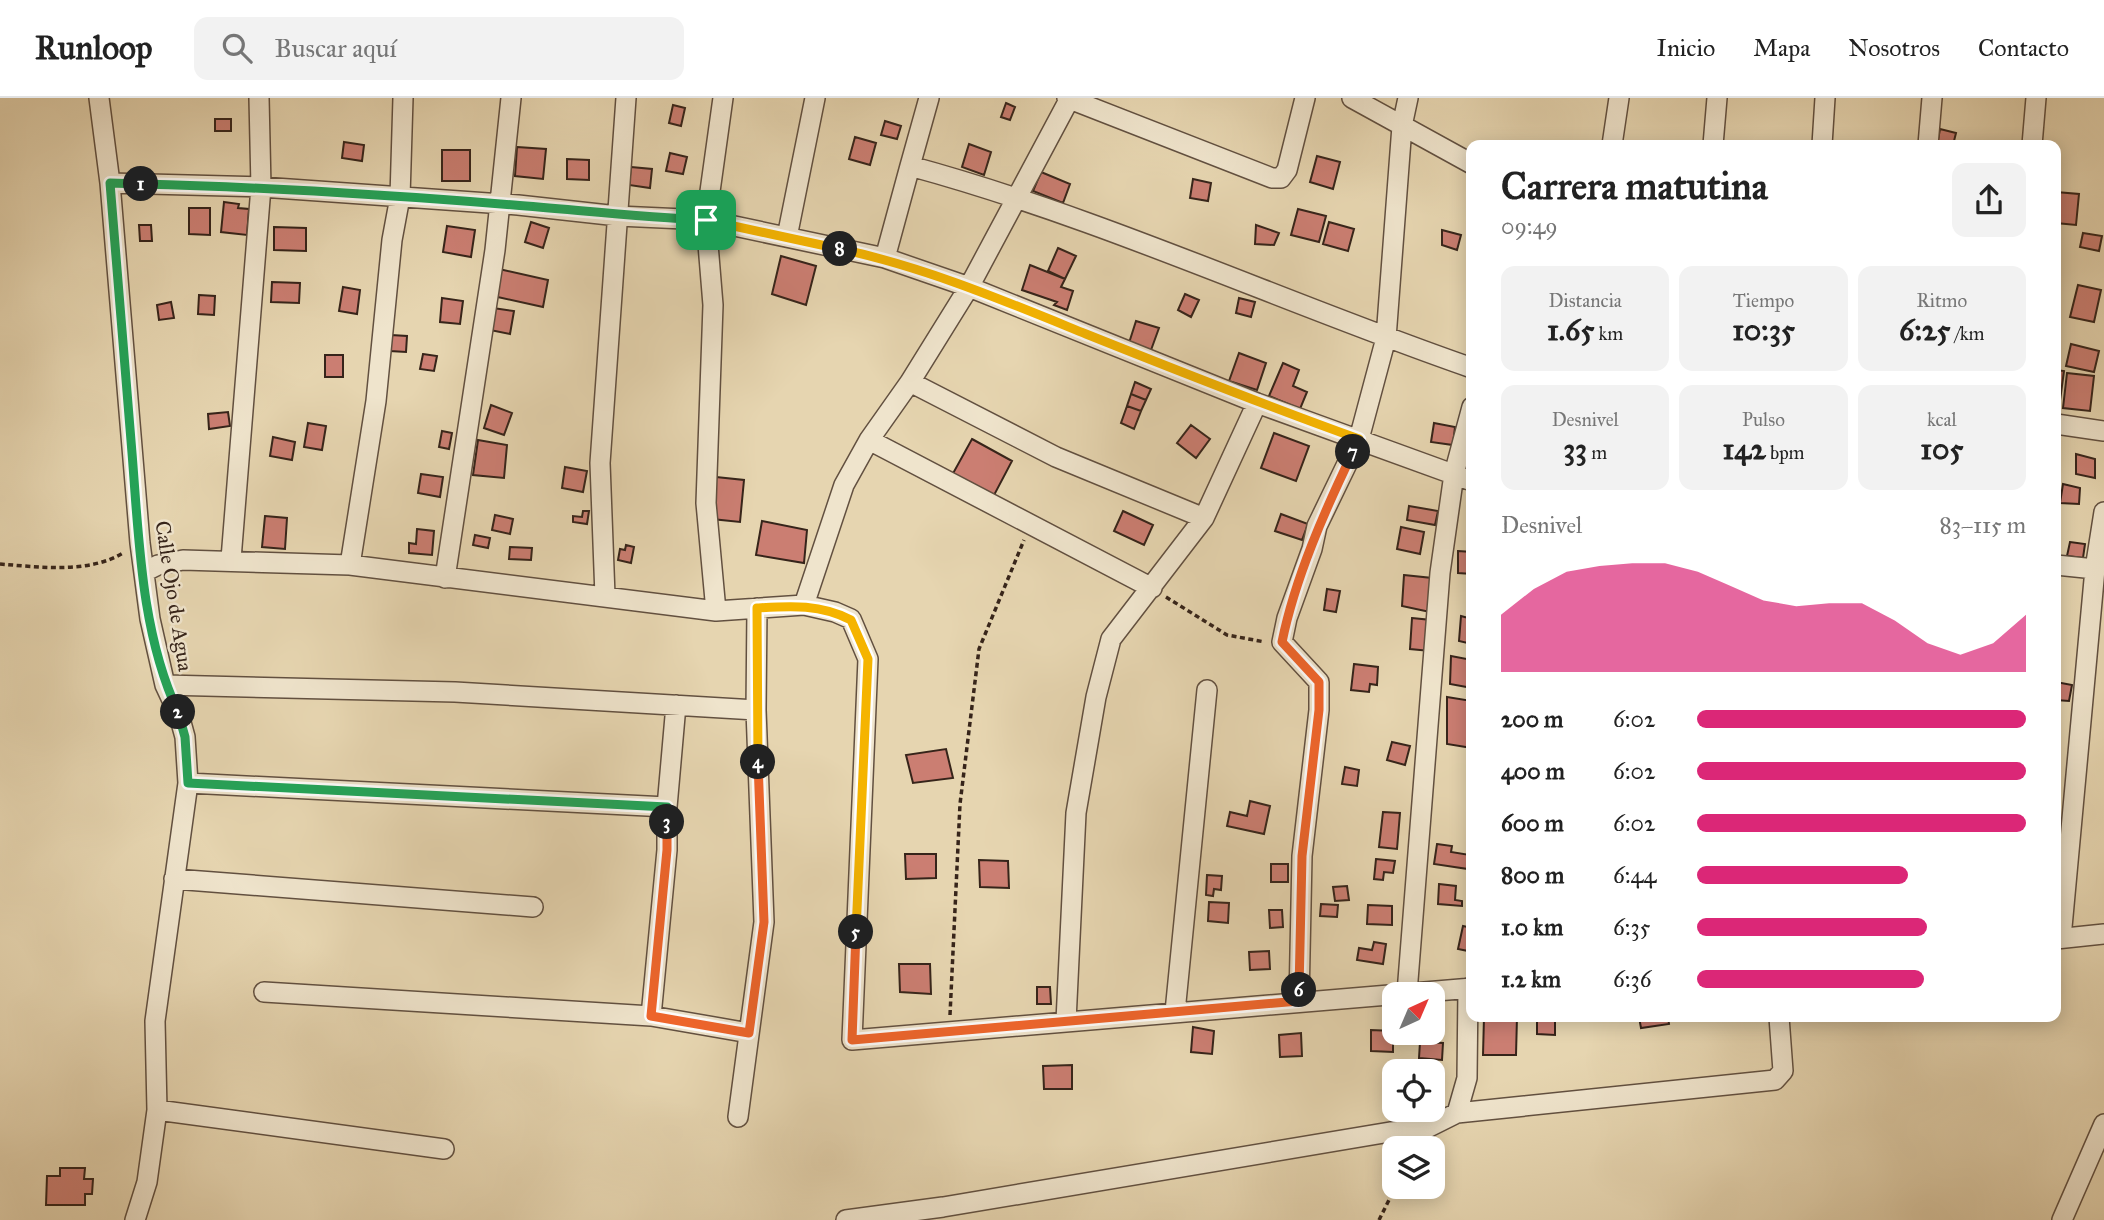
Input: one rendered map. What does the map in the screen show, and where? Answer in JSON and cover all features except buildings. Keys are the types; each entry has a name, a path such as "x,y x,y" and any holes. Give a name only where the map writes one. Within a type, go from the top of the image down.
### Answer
{"street":[{"name":"Calle Ojo de Agua","path":"99,98 110,183 139,543 150,619 165,685 179,715 185,737 188,783 155,1021 157,1110 147,1182 135,1220"},
{"path":"231,559 261,187 259,98"},
{"path":"350,565 376,401 392,240 400,197 402,98"},
{"path":"445,578 495,250 511,98"},
{"path":"605,596 600,463 626,98"},
{"path":"716,611 706,503 713,305 706,220 723,98"},
{"path":"787,237 815,98"},
{"path":"885,258 929,98"},
{"path":"804,606 844,485 869,440 910,382 969,287 1019,198 1069,98 1272,178 1281,178 1287,170 1305,98"},
{"path":"1352,98 1466,161"},
{"path":"1299,1001 1302,856 1319,710 1319,682 1282,642 1287,618 1312,549 1317,526 1359,439 1386,338 1402,126 1408,98"},
{"path":"1613,140 1619,98"},
{"path":"1713,140 1717,98"},
{"path":"1822,140 1825,98"},
{"path":"1928,140 1932,98"},
{"path":"2032,140 2036,98"},
{"path":"910,166 1019,198 1466,366"},
{"path":"110,183 261,187 499,204 618,216 706,220 885,258 969,287 1257,402 1463,477"},
{"path":"910,382 1056,457 1204,518"},
{"path":"1066,1021 1076,813 1096,698 1111,639 1204,518 1257,402"},
{"path":"2061,426 2104,431"},
{"path":"869,440 1152,588"},
{"path":"1408,982 1440,573 1466,454"},
{"path":"2061,909 2095,569 2104,512"},
{"path":"144,572 158,565 183,560 231,559 350,565 716,611 804,606 835,612 851,620 868,659 852,1040 1382,995"},
{"path":"2061,566 2095,569"},
{"path":"738,1117 764,922 756,710 757,608"},
{"path":"165,685 455,692 756,710"},
{"path":"1175,1012 1207,690"},
{"path":"651,1016 667,850 667,807 676,705"},
{"path":"188,783 667,807"},
{"path":"174,879 533,907"},
{"path":"2061,939 2104,934"},
{"path":"1446,990 1466,988"},
{"path":"264,992 651,1016 749,1033"},
{"path":"1457,1112 1467,1078 1469,1022"},
{"path":"846,1220 943,1207 1390,1132 1423,1130 1457,1112 1775,1080 1783,1072 1779,1022"},
{"path":"157,1110 444,1149"},
{"path":"2062,1220 2100,1146 2104,1124"}],"path":[{"path":"949,1031 960,804 979,649 1030,525"},
{"path":"0,564 62,568 86,565 115,558 139,543"},
{"path":"1152,588 1227,635 1255,642 1282,642"},
{"path":"1379,1220 1390,1199"}],"route":[{"path":"110,183 261,187 518,205 618,216 706,220 885,258 969,287 1257,402 1359,439 1317,526 1312,549 1287,618 1282,642 1319,682 1319,710 1302,856 1299,1001 852,1040 868,659 851,620 835,612 804,606 757,608 756,710 764,922 749,1033 651,1016 667,850 667,807 188,783 185,737 179,715 165,685 150,619 139,543 110,183"}]}
